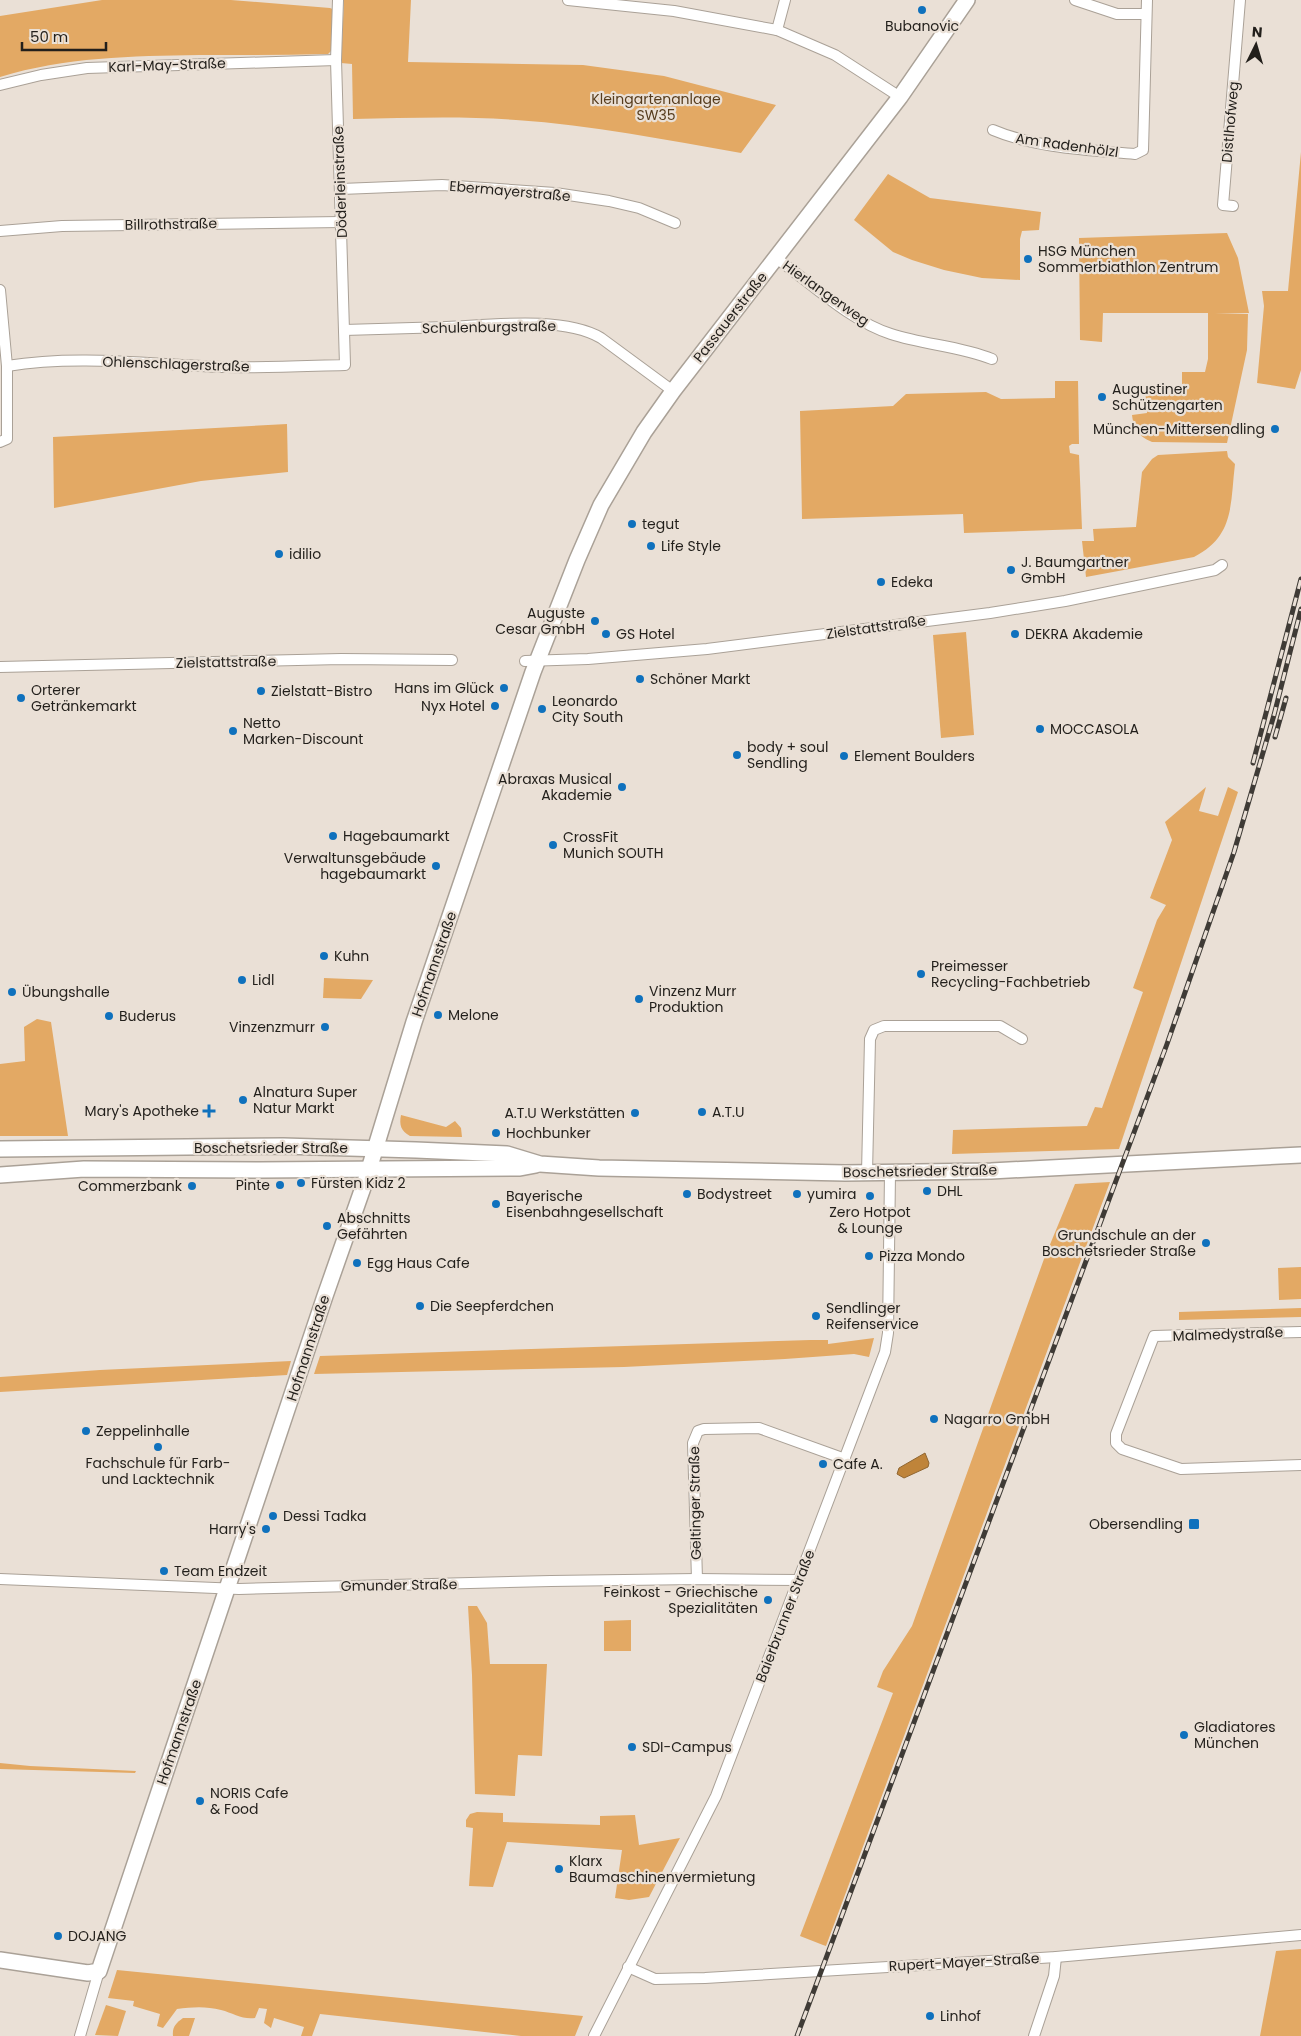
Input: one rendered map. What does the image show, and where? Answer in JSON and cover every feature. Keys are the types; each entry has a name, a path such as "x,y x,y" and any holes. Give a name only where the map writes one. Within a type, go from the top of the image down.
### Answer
{"street":[{"name":"Döderleinstraße","path":"338,0 336,60 345,365"},
{"path":"568,0 674,11 777,30 835,55 900,98"},
{"path":"777,30 784,0"},
{"name":"Passauerstraße","path":"531,661 602,505 644,432 900,98 967,0"},
{"path":"1075,0 1117,14 1146,14 1147,0"},
{"name":"Distlhofweg","path":"1233,206 1223,205 1240,0"},
{"name":"Am Radenhölzl","path":"993,130 1008,136 1069,148 1135,154 1143,150 1146,14"},
{"name":"Karl-May-Straße","path":"0,85 41,74 87,68 336,60"},
{"name":"Ebermayerstraße","path":"341,189 442,185 529,191 640,208 675,223"},
{"name":"Billrothstraße","path":"0,231 62,226 341,222"},
{"name":"Hierlangerweg","path":"776,258 831,299 874,327 892,334 976,353 992,359"},
{"path":"0,290 7,366 4,441"},
{"name":"Schulenburgstraße","path":"344,330 494,324 574,327 602,338 673,392"},
{"name":"Ohlenschlagerstraße","path":"7,366 71,361 134,361 227,367 345,365"},
{"name":"Zielstattstraße","path":"531,661 588,659 715,648 1026,608 1216,570 1222,565"},
{"name":"Zielstattstraße","path":"0,667 356,659 452,660"},
{"name":"Hofmannstraße","path":"80,2036 325,1296 370,1168 417,1014 531,661"},
{"path":"867,1173 870,1039 874,1030 884,1026 1000,1026 1022,1039"},
{"name":"Boschetsrieder Straße","path":"0,1149 283,1146 469,1151 507,1154 540,1164 638,1170 867,1173 991,1171 1301,1155"},
{"name":"Boschetsrieder Straße","path":"0,1175 84,1169 520,1168 540,1164"},
{"name":"Baierbrunner Straße","path":"594,2036 716,1796 885,1352 888,1338 890,1173"},
{"name":"Malmedystraße","path":"1301,1332 1154,1336 1116,1434 1116,1443 1122,1448 1181,1469 1301,1465"},
{"name":"Geltinger Straße","path":"698,1579 693,1443 698,1431 704,1429 759,1428 845,1459"},
{"name":"Gmunder Straße","path":"0,1578 228,1588 698,1579 799,1580"},
{"name":"Rupert-Mayer-Straße","path":"628,1967 655,1979 662,1979 1056,1957 1301,1935"},
{"path":"1034,2036 1054,1976 1056,1957"},
{"path":"0,1960 88,1973 100,1971"}],"green space":[{"path":"102,0 231,0 330,8 335,10 333,49 328,54 174,55 99,59 49,65 0,77 0,16"},
{"name":"Kleingartenanlage SW35","path":"344,0 411,0 408,62 583,65 664,76 776,105 741,153 573,125 544,122 475,118 353,119 352,64 341,63"},
{"path":"1301,152 1301,370 1295,389 1257,383 1264,306 1262,291 1288,291"},
{"path":"888,174 930,198 1041,212 1039,230 1022,231 1020,239 1020,280 982,278 944,270 893,252 854,220"},
{"path":"1227,233 1238,258 1249,313 1215,313 1248,314 1247,350 1227,443 1152,442 1138,432 1132,415 1147,413 1145,389 1182,389 1182,372 1205,372 1208,359 1208,313 1103,313 1102,342 1080,340 1079,238"},
{"path":"1055,381 1078,381 1079,444 1069,446 1070,453 1079,455 1082,529 964,533 963,514 802,519 800,411 893,406 906,394 986,392 1001,399 1055,398"},
{"path":"287,424 288,472 201,481 54,508 53,437"},
{"path":"1227,451 1228,457 1235,464 1231,505 1224,529 1207,549 1194,557 1086,577 1082,541 1094,541 1093,529 1136,527 1142,472 1152,459 1158,455"},
{"path":"966,632 974,735 941,738 933,635"},
{"path":"1206,787 1199,811 1218,816 1228,787 1238,792 1119,1149 952,1154 953,1130 1087,1126 1095,1107 1102,1108 1143,992 1133,988 1157,920 1166,905 1150,898 1172,840 1165,822"},
{"path":"324,978 373,980 361,999 323,998"},
{"path":"37,1019 51,1022 68,1136 0,1136 0,1064 25,1061 24,1027"},
{"path":"401,1115 446,1127 455,1121 461,1128 462,1137 410,1136 401,1127"},
{"path":"1110,1182 826,1946 800,1936 893,1693 877,1687 883,1671 912,1626 1044,1259 1075,1184"},
{"path":"1301,1267 1301,1299 1279,1300 1278,1268"},
{"path":"1301,1308 1301,1317 1179,1320 1179,1312"},
{"path":"874,1338 869,1357 854,1354 624,1367 314,1374 320,1356 810,1340 828,1340 828,1344"},
{"path":"291,1361 287,1375 0,1392 0,1377"},
{"path":"468,1606 477,1606 487,1623 490,1664 547,1664 542,1756 518,1755 515,1796 475,1794"},
{"path":"631,1620 631,1651 604,1651 604,1621"},
{"path":"0,1763 136,1771 135,1773 0,1769"},
{"path":"477,1812 503,1813 503,1822 600,1825 600,1816 635,1815 639,1845 680,1838 649,1897 629,1900 615,1898 622,1850 507,1842 493,1887 469,1886 473,1828 466,1827 466,1820 470,1814"},
{"path":"1301,1949 1301,2036 1260,2036 1276,1951"},
{"path":"117,1970 583,2016 575,2036 521,2036 320,2014 312,2036 301,2036 304,2027 274,2018 271,2028 264,2023 267,2009 259,2008 255,2018 251,2018 221,2010 194,2007 177,2009 163,2028 157,2026 160,2014 133,2006 134,2001 108,1998"},
{"path":"106,2005 126,2011 118,2036 95,2035"},
{"path":"183,2018 195,2018 189,2036 173,2036 175,2025"}],"shaded area":[{"path":"925,1453 929,1463 928,1467 904,1478 897,1474 899,1468"}],"railway":[{"path":"1253,763 1301,579"},
{"path":"797,2036 1167,1044 1234,852 1274,715 1301,609"},
{"path":"1275,737 1286,698"}],"place":[{"name":"Bubanovic","path":"922,10"},
{"name":"HSG München Sommerbiathlon Zentrum","path":"1028,259"},
{"name":"Augustiner Schützengarten","path":"1102,397"},
{"name":"München-Mittersendling","path":"1275,429"},
{"name":"tegut","path":"632,524"},
{"name":"Life Style","path":"651,546"},
{"name":"idilio","path":"279,554"},
{"name":"J. Baumgartner GmbH","path":"1011,570"},
{"name":"Edeka","path":"881,582"},
{"name":"Auguste Cesar GmbH","path":"595,621"},
{"name":"GS Hotel","path":"606,634"},
{"name":"DEKRA Akademie","path":"1015,634"},
{"name":"Schöner Markt","path":"640,679"},
{"name":"Hans im Glück","path":"504,688"},
{"name":"Zielstatt-Bistro","path":"261,691"},
{"name":"Orterer Getränkemarkt","path":"21,698"},
{"name":"Nyx Hotel","path":"495,706"},
{"name":"Leonardo City South","path":"542,709"},
{"name":"MOCCASOLA","path":"1040,729"},
{"name":"Netto Marken-Discount","path":"233,731"},
{"name":"body + soul Sendling","path":"737,755"},
{"name":"Element Boulders","path":"844,756"},
{"name":"Abraxas Musical Akademie","path":"622,787"},
{"name":"Hagebaumarkt","path":"333,836"},
{"name":"CrossFit Munich SOUTH","path":"553,845"},
{"name":"Verwaltunsgebäude hagebaumarkt","path":"436,866"},
{"name":"Kuhn","path":"324,956"},
{"name":"Preimesser Recycling-Fachbetrieb","path":"921,974"},
{"name":"Lidl","path":"242,980"},
{"name":"Übungshalle","path":"12,992"},
{"name":"Vinzenz Murr Produktion","path":"639,999"},
{"name":"Melone","path":"438,1015"},
{"name":"Buderus","path":"109,1016"},
{"name":"Vinzenzmurr","path":"325,1027"},
{"name":"Alnatura Super Natur Markt","path":"243,1100"},
{"name":"Mary's Apotheke","path":"209,1111"},
{"name":"A.T.U","path":"702,1112"},
{"name":"A.T.U Werkstätten","path":"635,1113"},
{"name":"Hochbunker","path":"496,1133"},
{"name":"Fürsten Kidz 2","path":"301,1183"},
{"name":"Pinte","path":"280,1185"},
{"name":"Commerzbank","path":"192,1186"},
{"name":"DHL","path":"927,1191"},
{"name":"Bodystreet","path":"687,1194"},
{"name":"yumira","path":"797,1194"},
{"name":"Zero Hotpot & Lounge","path":"870,1196"},
{"name":"Bayerische Eisenbahngesellschaft","path":"496,1204"},
{"name":"Abschnitts Gefährten","path":"327,1226"},
{"name":"Grundschule an der Boschetsrieder Straße","path":"1206,1243"},
{"name":"Pizza Mondo","path":"869,1256"},
{"name":"Egg Haus Cafe","path":"357,1263"},
{"name":"Die Seepferdchen","path":"420,1306"},
{"name":"Sendlinger Reifenservice","path":"816,1316"},
{"name":"Nagarro GmbH","path":"934,1419"},
{"name":"Zeppelinhalle","path":"86,1431"},
{"name":"Fachschule für Farb- und Lacktechnik","path":"158,1447"},
{"name":"Cafe A.","path":"823,1464"},
{"name":"Dessi Tadka","path":"273,1516"},
{"name":"Obersendling","path":"1194,1524"},
{"name":"Harry's","path":"266,1529"},
{"name":"Team Endzeit","path":"164,1571"},
{"name":"Feinkost - Griechische Spezialitäten","path":"768,1600"},
{"name":"Gladiatores München","path":"1184,1735"},
{"name":"SDI-Campus","path":"632,1747"},
{"name":"NORIS Cafe & Food","path":"200,1801"},
{"name":"Klarx Baumaschinenvermietung","path":"559,1869"},
{"name":"DOJANG","path":"58,1936"},
{"name":"Linhof","path":"930,2016"}]}
